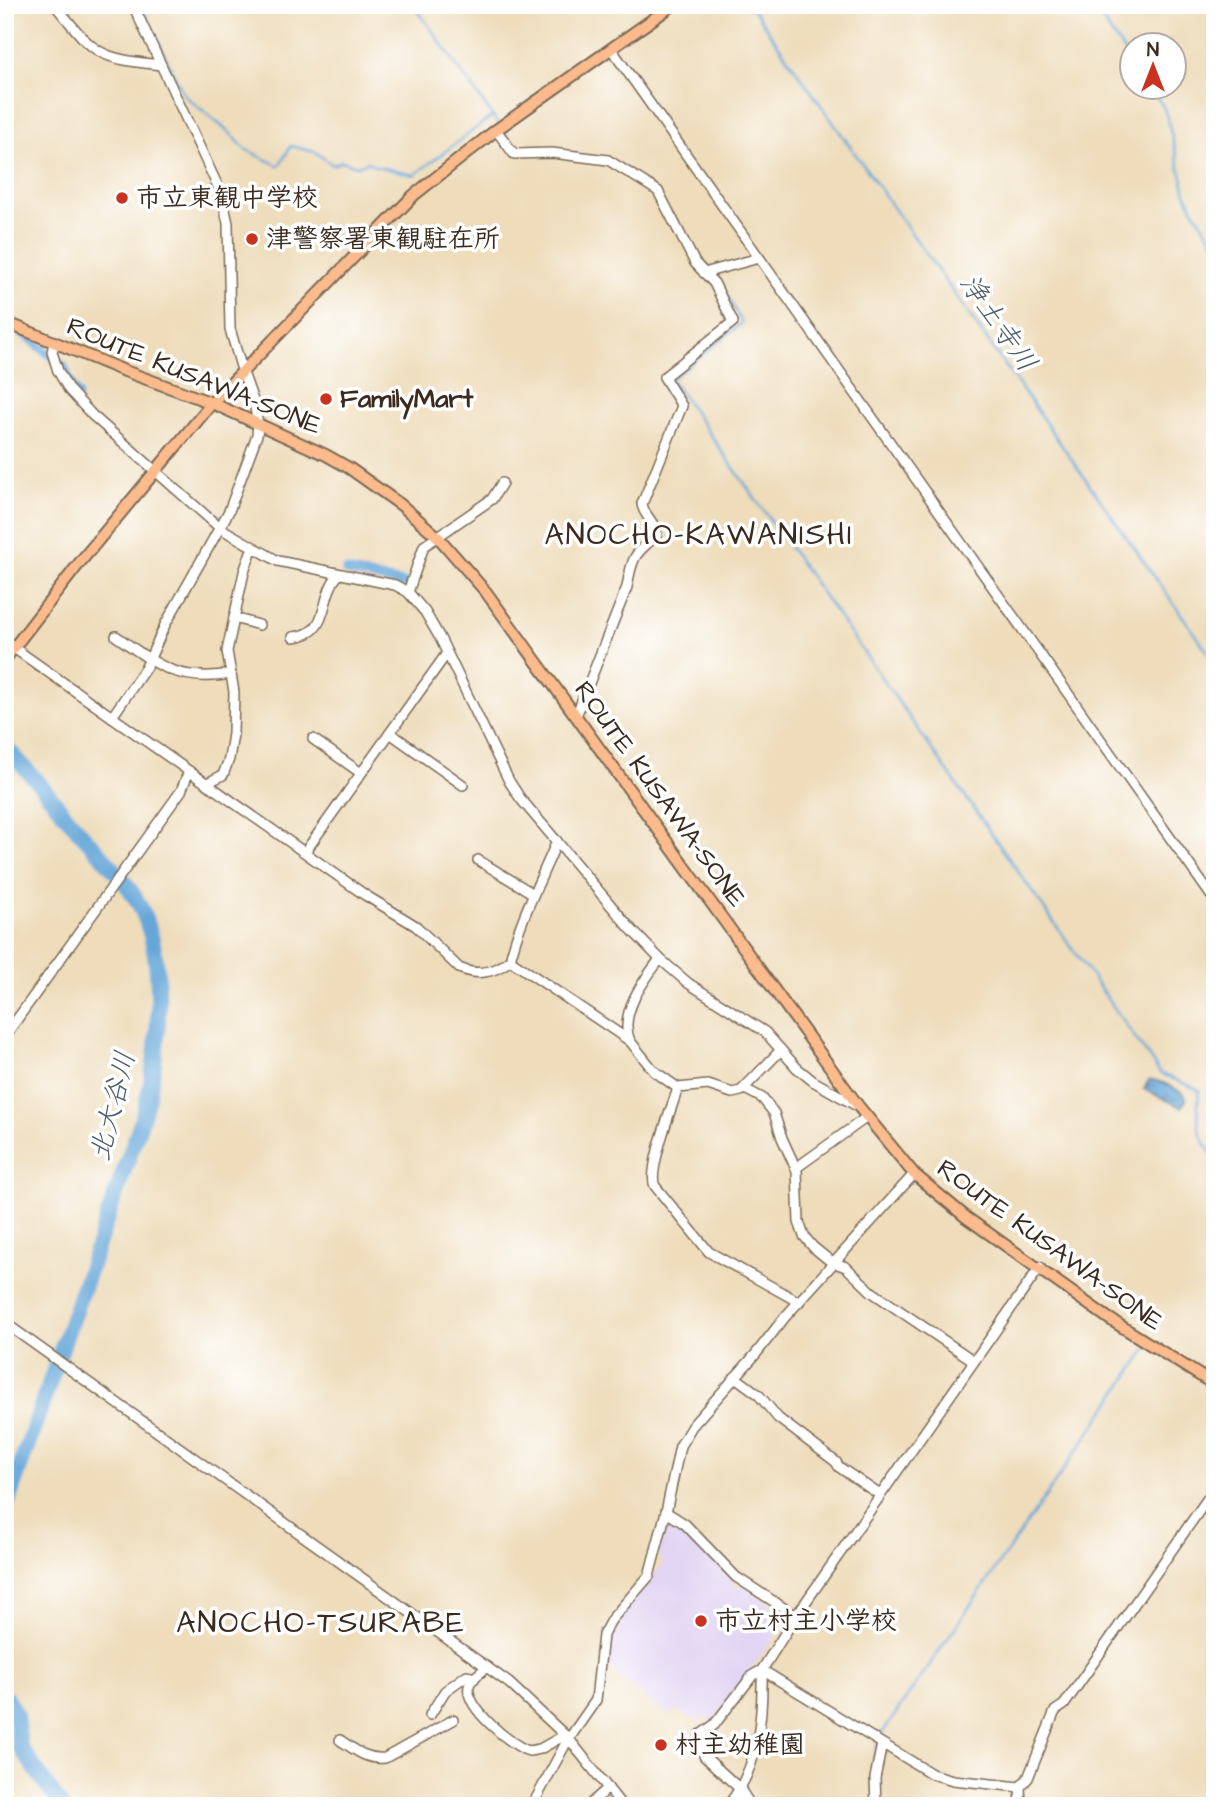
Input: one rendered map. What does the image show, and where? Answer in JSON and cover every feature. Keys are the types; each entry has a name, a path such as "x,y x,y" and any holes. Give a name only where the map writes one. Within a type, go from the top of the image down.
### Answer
{"main road":[{"path":"5,659 11,645 212,403 423,186 509,121 673,5"},
{"name":"ROUTE KUSAWA-SONE","path":"5,322 212,403 301,442 349,468 401,505 438,537 486,592 859,1108 915,1174 967,1218 1156,1350 1215,1385"}],"street":[{"path":"55,5 84,40 99,53 119,61 161,65"},
{"path":"112,717 149,660 165,625 220,528 255,444 258,424 254,403 230,329 228,223 221,193 133,5"},
{"path":"612,50 1215,901"},
{"path":"497,130 514,154 552,153 608,160 658,191 695,263 714,283 733,322 664,377 682,406 642,504 643,512 657,528 657,535 638,551 631,565 627,587 581,710 576,716"},
{"path":"704,273 759,258"},
{"path":"54,343 52,352 58,372 69,390 104,428 220,528 278,561 395,584 408,592 425,612 520,799 660,960 688,984 765,1032 797,1068 813,1081 859,1108"},
{"path":"408,592 424,546 492,499 502,482"},
{"path":"207,783 223,775 229,759 234,692 227,651 244,572 251,552 255,549"},
{"path":"293,637 307,635 318,627 328,594 339,574"},
{"path":"233,618 259,625"},
{"path":"116,636 149,660 190,677 231,674"},
{"path":"11,645 365,895 410,921 461,969 478,973 490,972 503,967 510,960 532,893 557,841"},
{"path":"304,852 447,653"},
{"path":"390,733 463,785"},
{"path":"313,739 362,773"},
{"path":"5,1036 181,791 189,772"},
{"path":"478,860 532,893"},
{"path":"510,960 630,1041 654,1070 678,1088 708,1085 735,1093 745,1089 772,1056 781,1050"},
{"path":"630,1041 627,1019 648,976 660,960"},
{"path":"678,1088 652,1181 709,1252 799,1302"},
{"path":"745,1089 762,1098 774,1113 796,1168 799,1222 804,1236 813,1247 834,1263 846,1267 872,1292 974,1361"},
{"path":"796,1168 867,1117"},
{"path":"532,1806 567,1737 597,1700 603,1635 611,1620 649,1576 680,1446 692,1426 915,1174"},
{"path":"751,1806 704,1756 701,1735 714,1725 753,1675 762,1670 796,1616 1040,1268"},
{"path":"5,1322 523,1693 567,1737 622,1806"},
{"path":"736,1377 758,1394 778,1418 839,1467 880,1495"},
{"path":"1021,1806 1020,1787 1028,1778 1055,1711 1064,1705 1215,1489"},
{"path":"666,1512 685,1524 736,1577 796,1616"},
{"path":"487,1667 468,1688 473,1706 492,1726 524,1750 536,1751 567,1737"},
{"path":"762,1670 932,1774 953,1780 1020,1787"},
{"path":"727,1806 738,1792 752,1763 756,1746 762,1670"},
{"path":"430,1715 445,1691 467,1675 474,1679"},
{"path":"340,1740 361,1754 375,1759 385,1758 453,1720"},
{"path":"876,1806 875,1778 882,1744"},
{"path":"587,1806 608,1788"},
{"path":"738,1792 742,1806"}],"shaded area":[{"name":"市立村主小学校","path":"672,1519 695,1538 726,1571 734,1584 740,1588 745,1585 789,1618 712,1722 703,1717 700,1721 674,1710 668,1716 604,1664 605,1639 613,1623 663,1564 658,1556 667,1521"}],"water":[{"path":"1149,1080 1172,1087 1185,1095 1186,1100 1181,1107 1144,1089"}],"waterway":[{"path":"141,5 184,95 245,149 279,166 291,146 315,152 333,165 342,161 357,166 368,162 414,175 491,117"},
{"path":"414,5 499,125"},
{"name":"浄土寺川","path":"750,5 1215,662"},
{"path":"1092,5 1118,43"},
{"path":"1160,102 1167,117 1186,193 1215,243"},
{"path":"503,131 518,150"},
{"path":"697,258 711,268"},
{"path":"715,273 742,323 671,379 1160,1073 1199,1090 1199,1126 1215,1159"},
{"path":"18,330 64,366 78,395"},
{"path":"346,571 407,584"},
{"name":"北大谷川","path":"5,747 132,892 144,915 151,937 158,989 153,1071 142,1119 5,1510"},
{"path":"879,1738 1149,1346"},
{"path":"5,1697 16,1715 20,1747 61,1806"},
{"path":"873,1765 877,1744"}],"place":[{"name":"市立東観中学校","path":"122,198"},
{"name":"津警察署東観駐在所","path":"252,239"},
{"name":"FamilyMart","path":"326,399"},
{"name":"市立村主小学校","path":"701,1621"},
{"name":"村主幼稚園","path":"661,1745"}],"district":[{"name":"ANOCHO-KAWANISHI","path":"699,535"},
{"name":"ANOCHO-TSURABE","path":"321,1623"}]}
